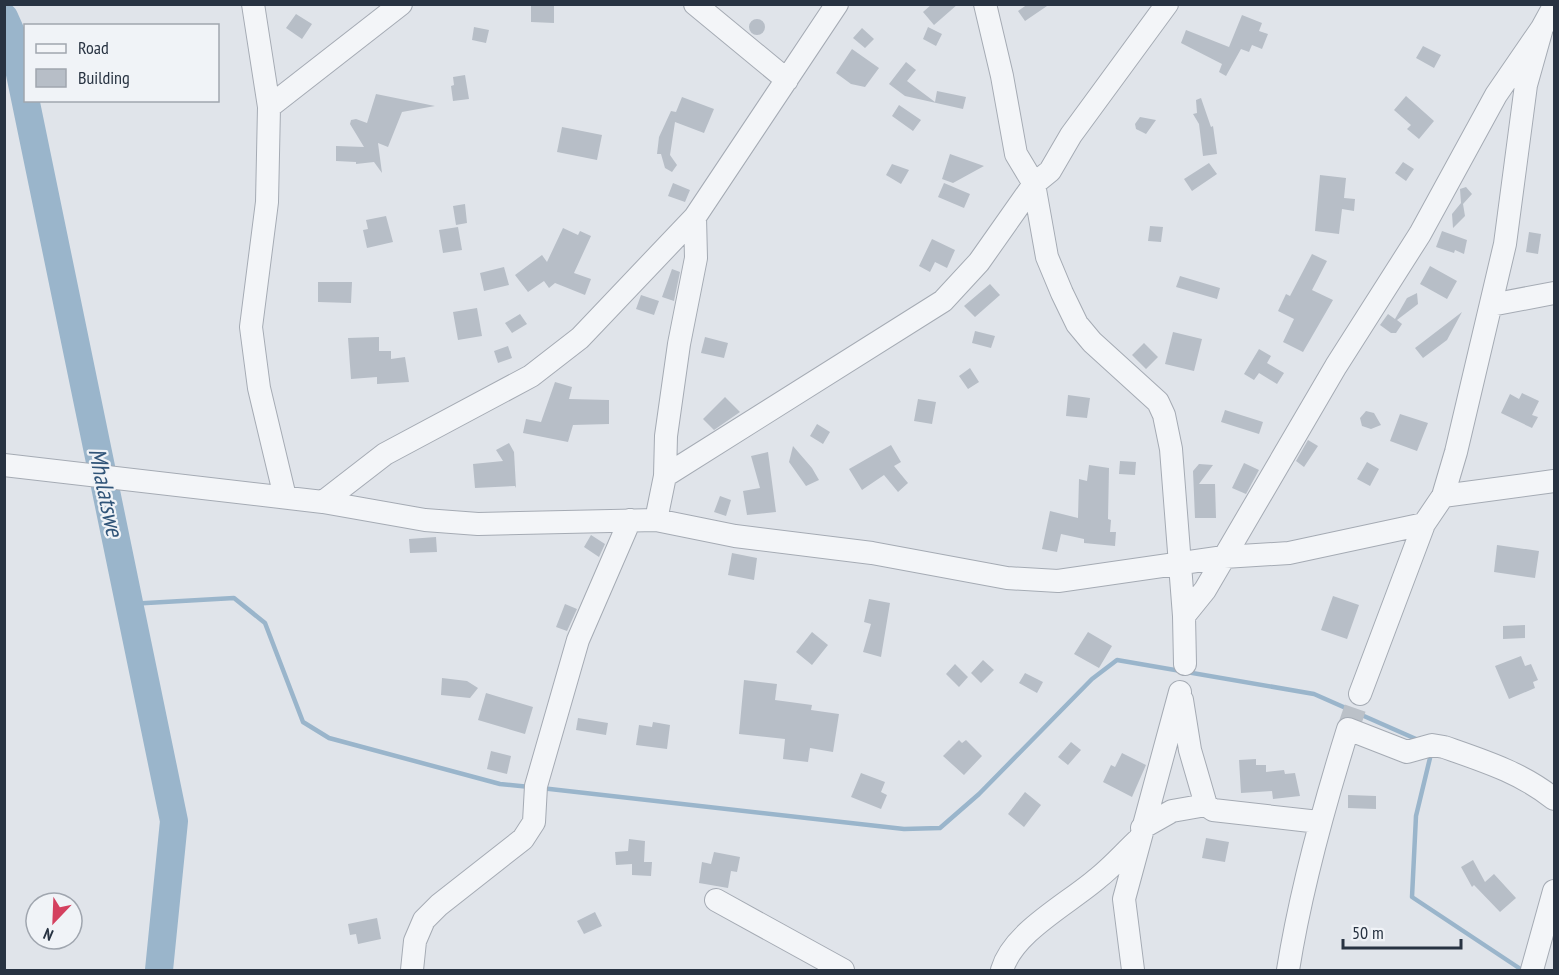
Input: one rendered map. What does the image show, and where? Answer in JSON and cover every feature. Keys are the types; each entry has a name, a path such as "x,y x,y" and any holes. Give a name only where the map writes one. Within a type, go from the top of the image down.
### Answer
{"street":[{"path":"253,4 269,106 267,202 251,327 259,388 285,497"},
{"path":"269,106 401,4"},
{"path":"695,4 787,80"},
{"path":"323,502 385,454 531,376 566,351 695,217 837,4"},
{"path":"985,4 1002,76 1016,154 1034,184 1047,257 1077,324 1092,342 1158,402 1164,415 1171,449 1181,562 1185,664"},
{"path":"664,476 943,301 985,255 1034,184 1050,171 1071,135 1167,4"},
{"path":"1184,616 1205,590 1336,366 1420,234 1496,95 1542,28 1554,6"},
{"path":"1360,694 1424,524 1443,496 1456,452 1505,244 1526,85 1542,28"},
{"path":"656,520 664,476 666,436 696,258 695,217"},
{"path":"1491,305 1554,293"},
{"path":"4,465 285,497 425,520 478,524 656,520 735,536 872,553 1027,580 1058,580 1224,557 1289,554 1424,524"},
{"path":"1443,496 1554,481"},
{"path":"412,970 415,941 424,920 439,904 523,839 534,822 536,786 578,639 630,520"},
{"path":"1133,970 1124,899 1180,692 1190,750 1206,805 1214,810 1319,822"},
{"path":"1288,970 1294,929 1319,822 1348,729 1407,752 1432,745 1444,747 1514,772 1536,784 1554,799"},
{"path":"1002,970 1005,960 1017,942 1100,877 1141,833 1172,811 1206,805"},
{"path":"1532,970 1554,891"},
{"path":"716,900 843,970"}],"building":[{"path":"531,4 554,4 554,23 531,22"},
{"path":"932,4 958,4 934,25 923,12"},
{"path":"1028,4 1050,4 1025,21 1018,11"},
{"path":"296,14 312,24 302,39 286,28"},
{"path":"1242,15 1262,23 1259,31 1268,34 1262,49 1252,45 1249,52 1241,49 1226,76 1219,72 1222,64 1181,43 1186,30 1229,47"},
{"path":"754,19 760,19 765,27 763,33 754,35 749,30 749,24"},
{"path":"474,27 489,30 486,43 472,40"},
{"path":"928,27 942,34 936,46 923,39"},
{"path":"862,28 874,39 865,48 853,38"},
{"path":"1423,46 1441,55 1434,68 1416,58"},
{"path":"852,49 879,68 865,87 851,84 836,73"},
{"path":"906,62 916,70 907,81 935,102 937,91 966,97 963,109 905,96 889,84"},
{"path":"465,75 469,99 453,101 451,86 454,85 453,77"},
{"path":"376,94 435,106 402,112 388,147 378,143 382,173 374,162 356,164 356,162 336,161 336,146 364,147 350,124 351,120 356,119 367,123"},
{"path":"1406,96 1434,121 1419,139 1407,129 1411,125 1394,110"},
{"path":"682,97 714,109 704,133 675,122 670,155 677,165 672,172 665,168 661,154 657,154 659,137 671,111 676,112"},
{"path":"1201,98 1211,127 1213,126 1217,154 1203,156 1199,124 1193,114 1197,113 1196,100"},
{"path":"899,105 921,120 913,131 892,116"},
{"path":"1140,117 1156,120 1146,134 1136,129 1135,124"},
{"path":"562,127 602,135 597,160 557,152"},
{"path":"950,154 984,166 953,183 942,179"},
{"path":"1403,162 1414,169 1406,181 1395,173"},
{"path":"1209,163 1217,174 1192,191 1184,179"},
{"path":"892,164 909,170 901,184 886,175"},
{"path":"1320,175 1346,178 1344,198 1355,199 1354,211 1342,209 1339,234 1315,231"},
{"path":"673,183 690,190 685,202 668,196"},
{"path":"944,183 970,194 964,208 938,197"},
{"path":"1466,187 1472,194 1463,204 1465,216 1453,228 1452,214 1461,203 1460,189"},
{"path":"465,204 467,223 456,225 453,206"},
{"path":"386,216 393,242 367,248 363,230 368,229 366,220"},
{"path":"1150,226 1163,227 1161,242 1148,241"},
{"path":"458,227 462,250 443,253 439,230"},
{"path":"563,228 578,235 580,231 591,236 574,273 591,279 585,295 555,283 549,288 544,281 528,292 515,275 542,255 547,262"},
{"path":"1442,231 1467,240 1464,254 1436,247"},
{"path":"1529,232 1541,234 1538,254 1526,252"},
{"path":"932,239 955,250 947,268 935,262 930,272 919,266"},
{"path":"1312,254 1327,261 1312,290 1333,300 1303,352 1283,342 1294,319 1278,311 1286,294 1290,296"},
{"path":"1430,266 1457,281 1447,299 1420,284"},
{"path":"504,267 509,285 484,291 480,273"},
{"path":"672,269 680,272 674,301 662,297"},
{"path":"1180,276 1220,288 1217,299 1176,287"},
{"path":"318,282 352,282 351,303 318,302"},
{"path":"990,284 1000,295 975,317 964,306"},
{"path":"1417,293 1418,304 1397,320 1402,324 1396,333 1391,333 1380,325 1388,314 1395,319 1407,298"},
{"path":"641,295 659,301 654,315 636,309"},
{"path":"477,308 482,336 458,340 453,312"},
{"path":"1462,312 1447,340 1423,358 1415,348"},
{"path":"520,314 527,324 512,333 505,323"},
{"path":"975,331 995,336 991,348 972,343"},
{"path":"1173,332 1202,339 1194,371 1165,364"},
{"path":"379,337 379,351 391,351 391,359 405,357 409,382 377,384 377,377 351,379 348,338"},
{"path":"705,337 728,343 724,358 701,353"},
{"path":"1144,343 1158,357 1146,369 1132,355"},
{"path":"508,346 512,358 498,363 494,351"},
{"path":"1259,349 1271,356 1267,363 1284,373 1277,384 1259,373 1254,380 1244,374"},
{"path":"970,368 979,382 968,389 959,376"},
{"path":"555,382 572,387 569,399 609,400 609,424 573,425 568,442 523,433 526,419 541,422"},
{"path":"1522,393 1539,401 1532,415 1538,417 1532,428 1501,413 1510,394 1519,399"},
{"path":"1068,395 1090,398 1087,418 1066,416"},
{"path":"725,397 740,412 714,430 703,419"},
{"path":"918,399 936,402 932,424 914,421"},
{"path":"1225,410 1263,422 1259,434 1221,422"},
{"path":"1366,411 1374,413 1381,425 1371,429 1362,426 1360,418"},
{"path":"1400,414 1428,423 1417,451 1390,441"},
{"path":"817,424 830,432 823,444 810,436"},
{"path":"1308,440 1318,446 1304,467 1296,461"},
{"path":"509,443 514,452 516,488 515,486 475,488 473,464 503,461 496,450"},
{"path":"891,445 901,462 894,466 908,483 898,492 884,475 862,490 849,469"},
{"path":"793,446 819,480 806,486 789,462"},
{"path":"768,452 776,512 747,515 743,491 760,488 751,456"},
{"path":"1120,461 1136,462 1135,475 1119,474"},
{"path":"1367,462 1379,469 1370,486 1357,479"},
{"path":"1244,463 1259,470 1246,494 1232,488"},
{"path":"1199,464 1213,465 1199,484 1215,484 1216,518 1195,518 1193,471"},
{"path":"1089,465 1109,468 1108,519 1111,520 1110,532 1116,532 1115,546 1084,543 1084,539 1061,534 1057,552 1042,549 1050,511 1078,518 1079,479 1087,481"},
{"path":"720,496 731,500 726,516 714,512"},
{"path":"591,535 605,544 599,557 584,547"},
{"path":"436,537 437,552 410,553 409,539"},
{"path":"1497,545 1539,551 1535,578 1494,572"},
{"path":"732,553 757,558 754,580 728,575"},
{"path":"1333,596 1359,605 1347,639 1321,630"},
{"path":"869,599 890,603 881,657 863,652 871,624 864,622"},
{"path":"565,604 577,609 567,631 556,627"},
{"path":"1525,625 1525,638 1503,639 1503,626"},
{"path":"812,632 828,645 812,665 796,652"},
{"path":"1088,632 1112,646 1099,668 1074,654"},
{"path":"1521,656 1525,666 1531,664 1538,680 1533,682 1535,688 1509,699 1495,666"},
{"path":"983,660 994,670 981,683 971,673"},
{"path":"955,664 968,677 959,687 946,674"},
{"path":"1025,673 1043,682 1037,693 1019,683"},
{"path":"442,678 467,681 478,688 470,698 441,695"},
{"path":"744,680 777,684 775,700 812,705 811,710 839,714 833,752 810,748 808,762 783,759 785,739 739,734"},
{"path":"486,693 533,707 525,734 478,720"},
{"path":"578,718 608,723 606,735 576,730"},
{"path":"653,722 670,725 667,749 636,745 639,725 652,727"},
{"path":"959,740 962,743 966,740 982,756 964,775 943,756"},
{"path":"1071,742 1081,750 1068,765 1058,757"},
{"path":"491,751 511,756 507,774 487,769"},
{"path":"1122,753 1146,765 1132,797 1103,782 1111,765 1115,767"},
{"path":"1256,759 1256,765 1266,765 1266,772 1284,770 1285,774 1295,773 1300,796 1273,799 1272,791 1241,793 1239,760"},
{"path":"861,773 885,782 881,792 887,795 881,809 851,797"},
{"path":"1025,792 1041,805 1024,827 1008,814"},
{"path":"1348,795 1376,796 1376,809 1348,808"},
{"path":"1206,838 1229,842 1225,862 1202,858"},
{"path":"629,839 645,841 644,862 652,862 651,876 632,875 632,864 616,865 615,852 628,851"},
{"path":"714,852 740,857 737,872 731,871 728,888 699,883 702,862 711,864"},
{"path":"1473,860 1485,882 1494,874 1516,898 1500,912 1474,885 1472,887 1461,867"},
{"path":"595,912 602,926 584,934 577,921"},
{"path":"377,918 381,939 358,944 356,934 350,935 348,924"}],"waterway":[{"name":"Mhalatswe","path":"4,17 12,35 24,93"},
{"name":"Mhalatswe","path":"26,102 174,821 159,970"},
{"path":"129,604 234,598 265,623 303,722 329,738 500,784 530,787"},
{"path":"541,788 904,829 940,828 979,794 1092,679 1117,660 1314,694 1416,739"},
{"path":"1430,758 1416,816 1412,897 1522,970"}],"tunnel":[{"path":"1348,729 1360,694"}]}
